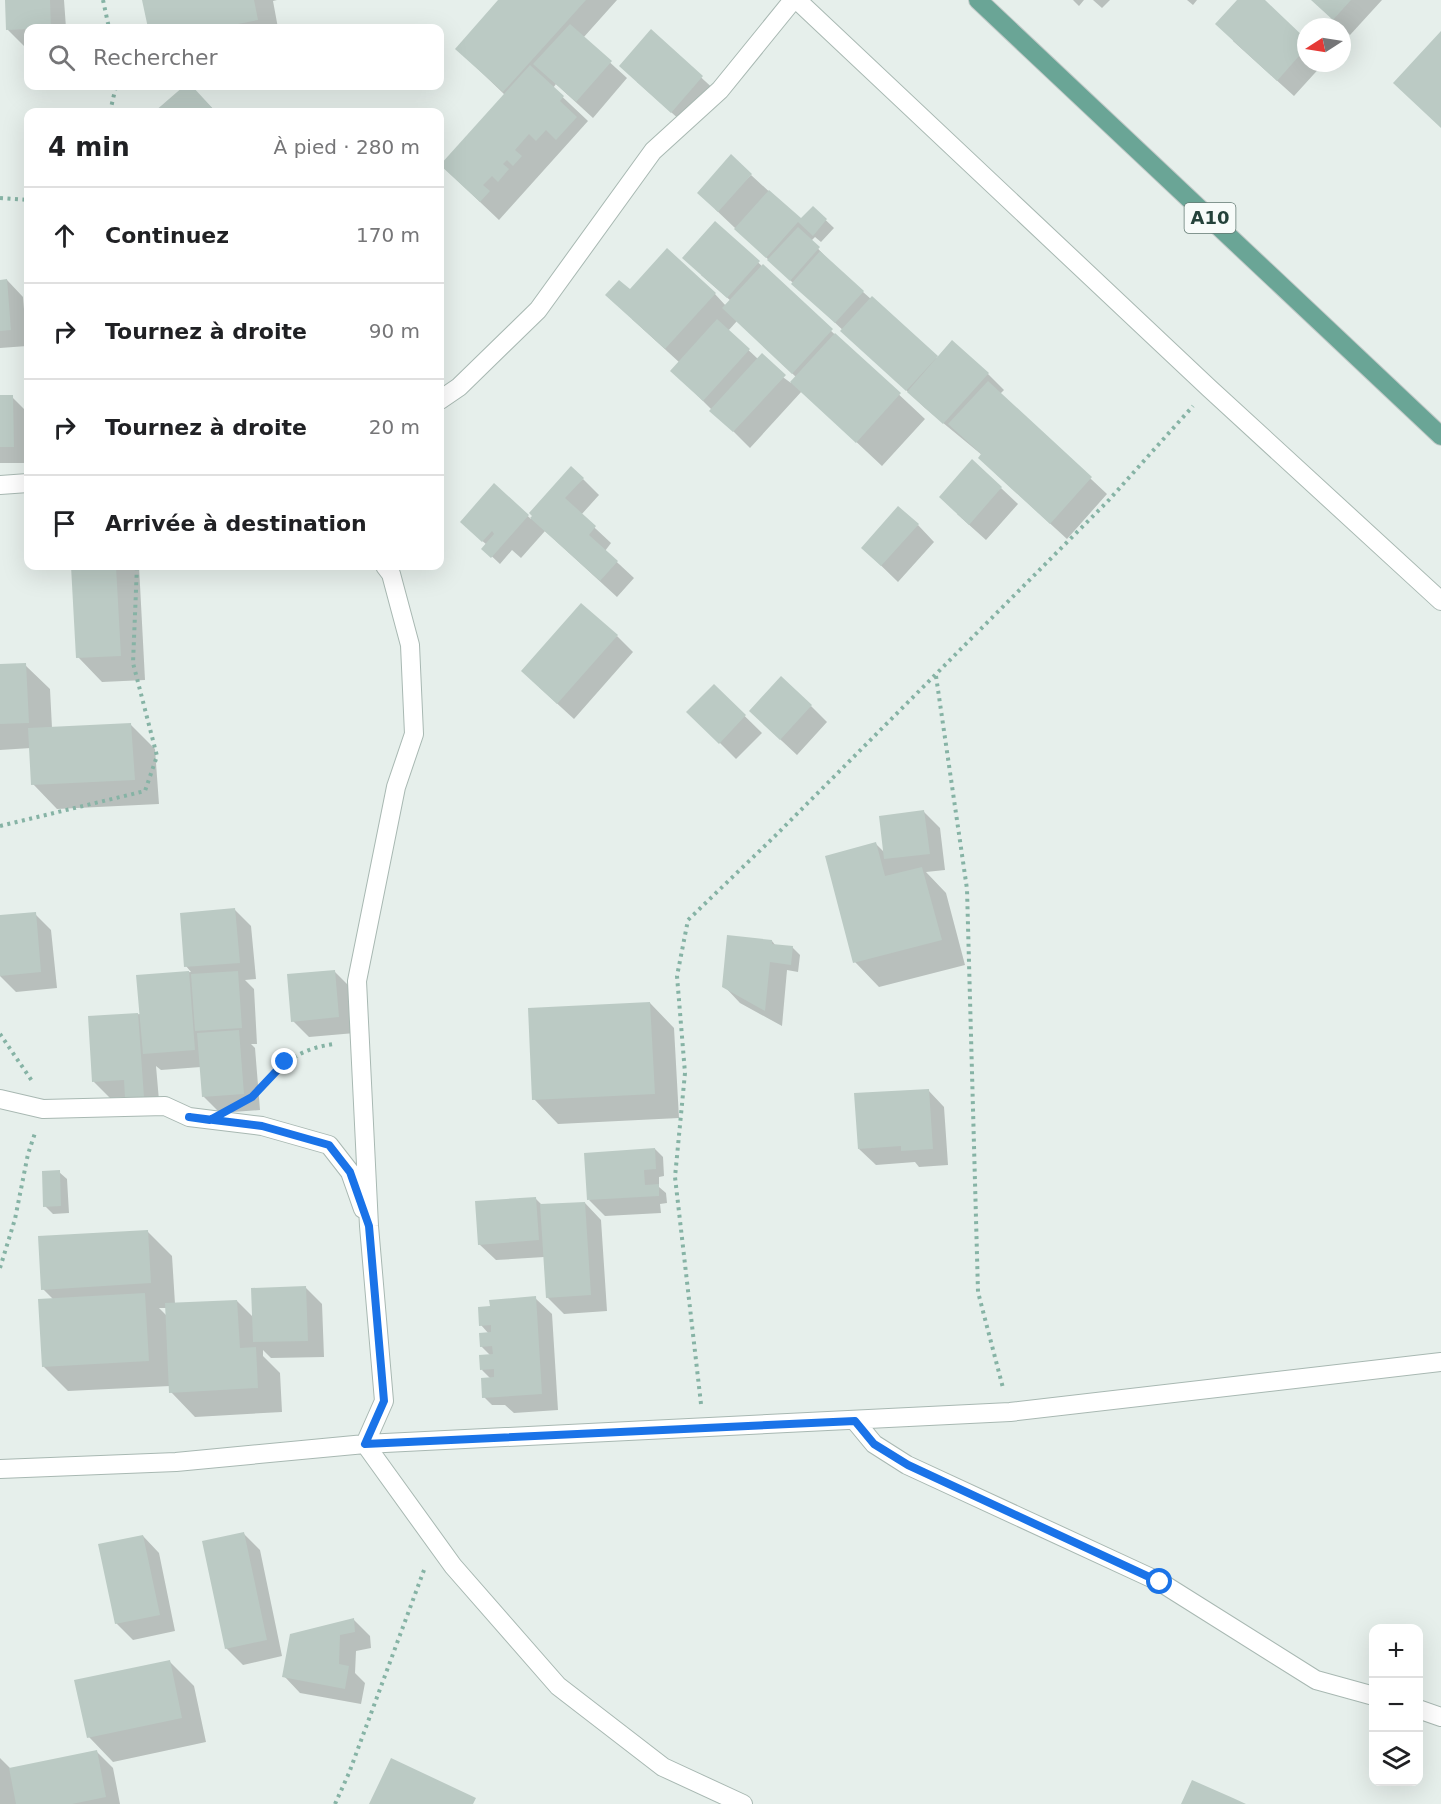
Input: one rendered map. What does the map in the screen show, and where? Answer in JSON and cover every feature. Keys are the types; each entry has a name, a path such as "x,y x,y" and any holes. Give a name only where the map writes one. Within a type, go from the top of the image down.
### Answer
{"main road":[{"name":"A10","path":"978,0 1441,436"}],"street":[{"path":"444,397 459,387 538,310 654,151 720,90 795,0 1441,602"},
{"path":"0,486 24,483"},
{"path":"365,1444 384,1401 369,1226 357,981 396,787 414,734 410,645 388,570"},
{"path":"0,1099 43,1109 165,1106 189,1117 262,1126 329,1145 350,1172 369,1226"},
{"path":"0,1469 176,1462 365,1444 1010,1412 1441,1362"},
{"path":"855,1421 874,1444 908,1465 1160,1582 1316,1680 1369,1695"},
{"path":"365,1444 453,1566 558,1686 663,1767 743,1804"},
{"path":"1423,1710 1441,1717"}],"path":[{"path":"103,0 108,24"},
{"path":"111,108 115,90"},
{"path":"0,198 24,200"},
{"path":"704,1428 675,1177 685,1073 677,976 688,920 1108,501 1209,388"},
{"path":"0,826 145,791 157,756 133,663 137,570"},
{"path":"936,675 967,889 978,1292 1010,1412"},
{"path":"0,1034 31,1079 43,1109 28,1154 15,1219 0,1268"},
{"path":"241,1103 252,1097 285,1062 312,1048 335,1044 338,1034"},
{"path":"335,1804 349,1773 435,1541"}],"building":[{"path":"5,0 50,0 51,24 24,24 24,29 6,30"},
{"path":"142,0 254,0 258,20 238,24 147,24"},
{"path":"498,0 586,0 503,92 455,49"},
{"path":"1237,0 1265,0 1297,30 1297,58 1277,81 1215,24"},
{"path":"1311,0 1351,0 1335,18 1331,18"},
{"path":"570,24 612,61 576,102 533,64"},
{"path":"651,29 703,76 671,113 619,66"},
{"path":"1441,31 1441,128 1393,83"},
{"path":"530,65 564,96 560,101 577,117 556,140 546,130 536,141 529,134 515,150 522,156 513,166 507,160 503,164 509,169 498,182 492,176 483,185 490,191 480,202 444,169 444,161"},
{"path":"179,90 196,90 212,108 159,108"},
{"path":"731,154 752,174 718,212 697,193"},
{"path":"769,190 801,218 813,206 827,219 813,236 798,222 766,258 734,229"},
{"path":"715,221 760,261 727,298 682,258"},
{"path":"798,227 820,247 790,281 767,260"},
{"path":"667,248 716,293 665,349 605,295 619,280 630,289"},
{"path":"820,251 864,291 835,323 791,284"},
{"path":"763,264 833,329 792,374 722,308"},
{"path":"7,279 11,330 0,331 0,280"},
{"path":"872,296 938,356 906,391 840,331"},
{"path":"717,319 750,349 703,401 670,371"},
{"path":"835,333 901,393 856,443 790,382"},
{"path":"952,340 989,373 943,424 907,392"},
{"path":"762,353 786,375 733,432 709,411"},
{"path":"988,381 1092,477 1050,524 978,458 981,454 948,424"},
{"path":"0,395 13,395 14,447 0,447"},
{"path":"972,459 1002,487 969,525 939,497"},
{"path":"571,466 584,478 565,498 596,526 589,535 618,561 600,581 530,518 532,516 529,513"},
{"path":"494,483 529,515 491,558 481,549 494,534 492,531 482,542 460,522"},
{"path":"898,506 919,524 881,566 861,548"},
{"path":"71,570 116,570 121,656 76,658"},
{"path":"581,603 618,635 557,704 521,671"},
{"path":"26,663 29,723 0,724 0,664"},
{"path":"781,676 812,705 780,740 749,711"},
{"path":"714,684 746,715 719,744 686,712"},
{"path":"131,723 135,780 31,785 28,728"},
{"path":"924,810 930,854 884,859 879,816"},
{"path":"876,842 885,876 922,867 942,940 853,963 825,856"},
{"path":"235,908 240,963 184,967 180,913"},
{"path":"36,912 41,972 0,976 0,915"},
{"path":"727,935 772,940 772,944 793,946 791,965 770,962 765,1011 722,987"},
{"path":"335,970 339,1017 291,1022 287,974"},
{"path":"189,971 195,1050 143,1054 136,975"},
{"path":"238,971 242,1028 195,1031 191,974"},
{"path":"650,1002 655,1094 532,1100 528,1008"},
{"path":"138,1013 144,1097 125,1098 124,1080 92,1082 88,1016"},
{"path":"239,1030 244,1094 202,1097 197,1033"},
{"path":"929,1089 933,1149 901,1151 901,1146 858,1149 854,1093"},
{"path":"655,1148 656,1169 644,1170 645,1185 659,1184 659,1196 587,1200 584,1153"},
{"path":"60,1170 61,1206 43,1207 42,1171"},
{"path":"536,1197 539,1240 478,1245 475,1201"},
{"path":"585,1202 591,1295 546,1298 540,1204"},
{"path":"148,1230 151,1283 41,1290 38,1236"},
{"path":"306,1286 308,1341 253,1342 251,1288"},
{"path":"145,1293 149,1361 42,1367 38,1299"},
{"path":"536,1296 542,1394 482,1398 481,1378 494,1377 494,1369 480,1370 479,1355 493,1354 492,1346 480,1347 479,1333 491,1332 491,1325 479,1326 478,1307 490,1306 489,1300"},
{"path":"237,1300 240,1348 256,1347 258,1388 169,1393 165,1303"},
{"path":"244,1532 267,1640 225,1649 202,1541"},
{"path":"143,1535 160,1615 115,1624 98,1544"},
{"path":"354,1618 355,1632 340,1635 339,1664 349,1666 345,1689 282,1677 290,1634"},
{"path":"170,1660 182,1718 87,1738 74,1680"},
{"path":"97,1750 106,1797 72,1804 16,1804 9,1768"},
{"path":"391,1758 476,1798 473,1804 369,1804"},
{"path":"1192,1780 1233,1798 1246,1804 1181,1804"}],"route":[{"path":"285,1062 252,1097 210,1120 189,1117 262,1126 329,1145 350,1172 369,1226 384,1401 365,1444 855,1421 874,1444 908,1465 1160,1582"}]}
